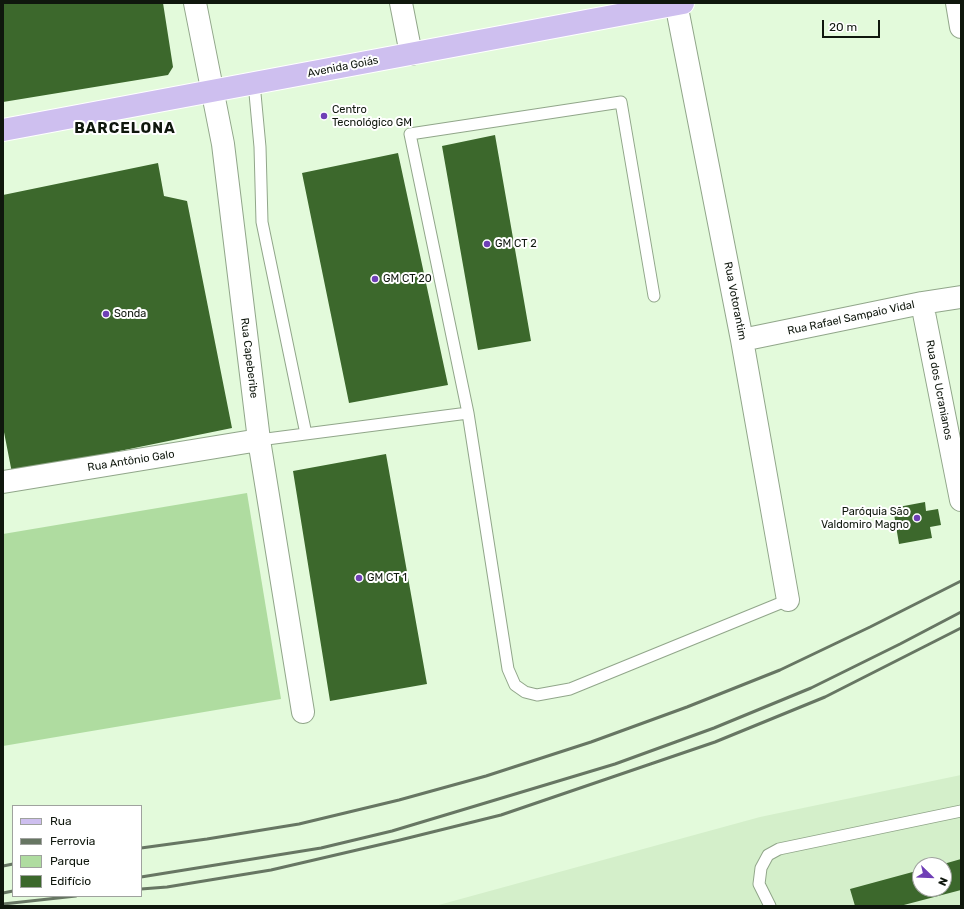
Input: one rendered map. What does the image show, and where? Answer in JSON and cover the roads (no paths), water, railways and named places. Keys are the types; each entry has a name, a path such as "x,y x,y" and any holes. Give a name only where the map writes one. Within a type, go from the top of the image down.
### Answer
{"main road":[{"name":"Avenida Goiás","path":"3,130 679,3"}],"street":[{"name":"Rua Capeberibe","path":"195,3 223,144 259,440 303,712"},
{"path":"402,3 411,54"},
{"name":"Rua Votorantim","path":"679,3 742,340 788,600"},
{"path":"957,3 961,26"},
{"name":"Rua Rafael Sampaio Vidal","path":"742,340 922,303 961,297"},
{"name":"Rua dos Ucranianos","path":"922,303 961,500"},
{"name":"Rua Antônio Galo","path":"3,482 259,440"}],"lane":[{"path":"254,83 260,147 262,222 306,434"},
{"path":"654,296 621,102 410,134 468,413 508,669 515,685 525,692 537,695 570,689 788,600"},
{"path":"259,440 468,413"},
{"path":"770,906 759,884 761,868 768,855 779,849 961,811"}],"railway":[{"path":"142,848 299,824 399,800 486,776 591,742 687,707 780,670 961,581"},
{"path":"142,877 321,848 392,831 615,764 714,728 811,688 961,612"},
{"path":"142,889 167,887 271,870 501,815 715,742 825,697 961,628"},
{"path":"3,866 12,864"},
{"path":"3,893 12,891"},
{"path":"3,904 67,897"}],"place":[{"name":"Centro Tecnológico GM","path":"324,116"},
{"name":"GM CT 2","path":"487,244"},
{"name":"GM CT 20","path":"375,279"},
{"name":"Sonda","path":"106,314"},
{"name":"Paróquia São Valdomiro Magno","path":"917,518"},
{"name":"GM CT 1","path":"359,578"}],"district":[{"name":"BARCELONA","path":"125,129"}]}
